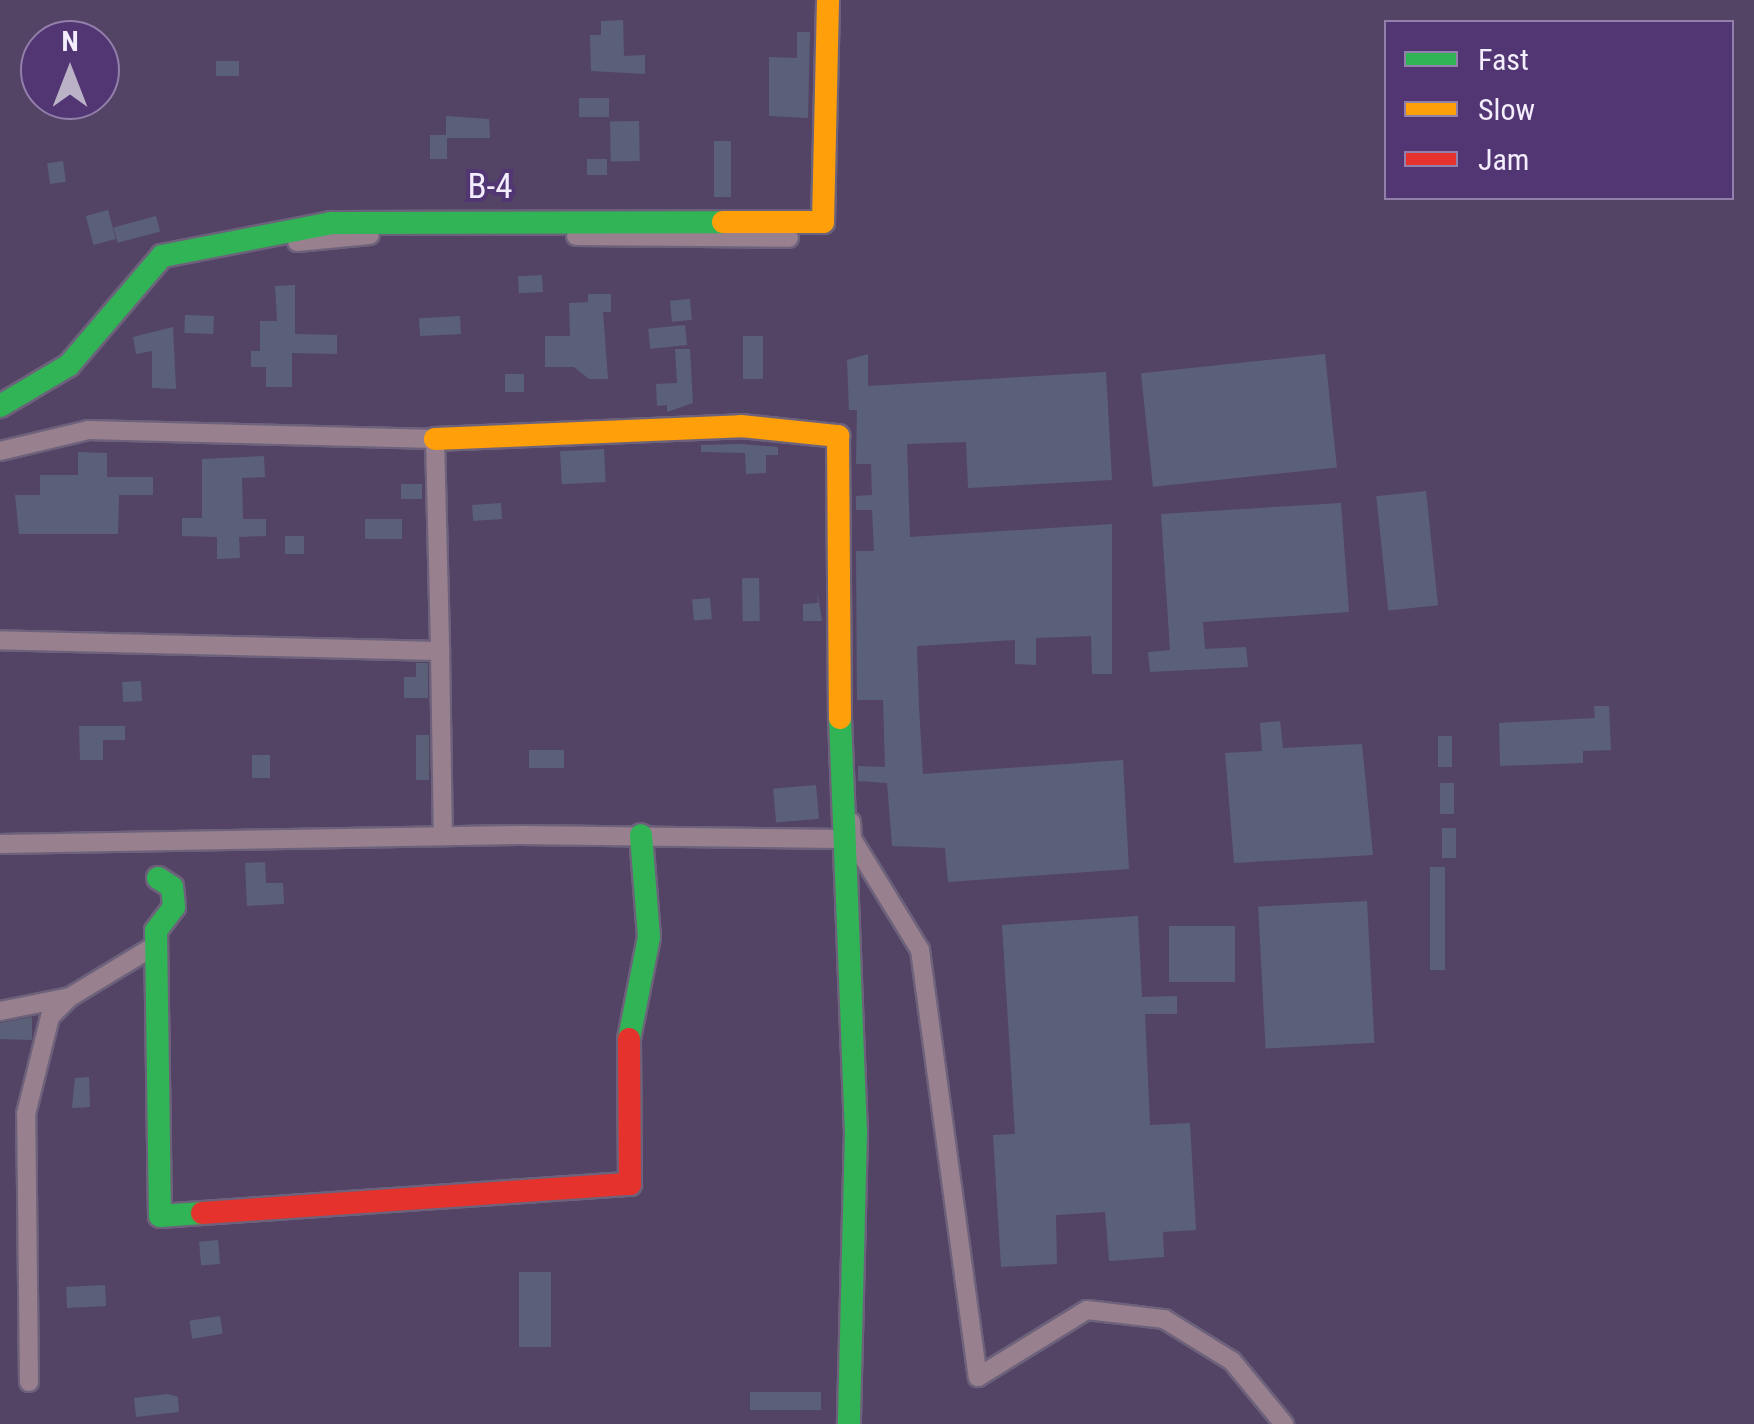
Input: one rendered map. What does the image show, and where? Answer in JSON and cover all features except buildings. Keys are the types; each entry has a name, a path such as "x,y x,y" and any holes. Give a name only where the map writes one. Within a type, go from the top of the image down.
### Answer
{"street":[{"name":"B-4","path":"162,256 330,223 823,222 828,0"},
{"path":"0,406 69,365 162,256 365,235 790,238"},
{"path":"0,451 88,430 435,439 741,426 838,436 842,839 856,1131 849,1424"},
{"path":"435,439 443,836"},
{"path":"0,640 440,650"},
{"path":"843,667 852,838 920,950 978,1377 1086,1310 1164,1320 1232,1361 1284,1424"},
{"path":"158,878 172,886 174,907 156,931 160,1216 630,1184 629,1029 650,938 641,835"},
{"path":"0,844 443,836 842,839"},
{"path":"29,1382 26,1114 50,1017 70,997 156,945"},
{"path":"0,1011 70,997"}],"traffic: fast":[{"path":"0,406 69,365 162,256 331,223 723,222"},
{"path":"840,718 856,1131 849,1424"},
{"path":"629,1039 649,937 641,835"},
{"path":"158,878 172,887 174,907 156,931 160,1216 202,1213"}],"traffic: slow":[{"path":"723,222 823,222 828,0"},
{"path":"435,439 741,426 838,436 840,718"}],"traffic: jam":[{"path":"202,1213 630,1184 629,1039"}]}
